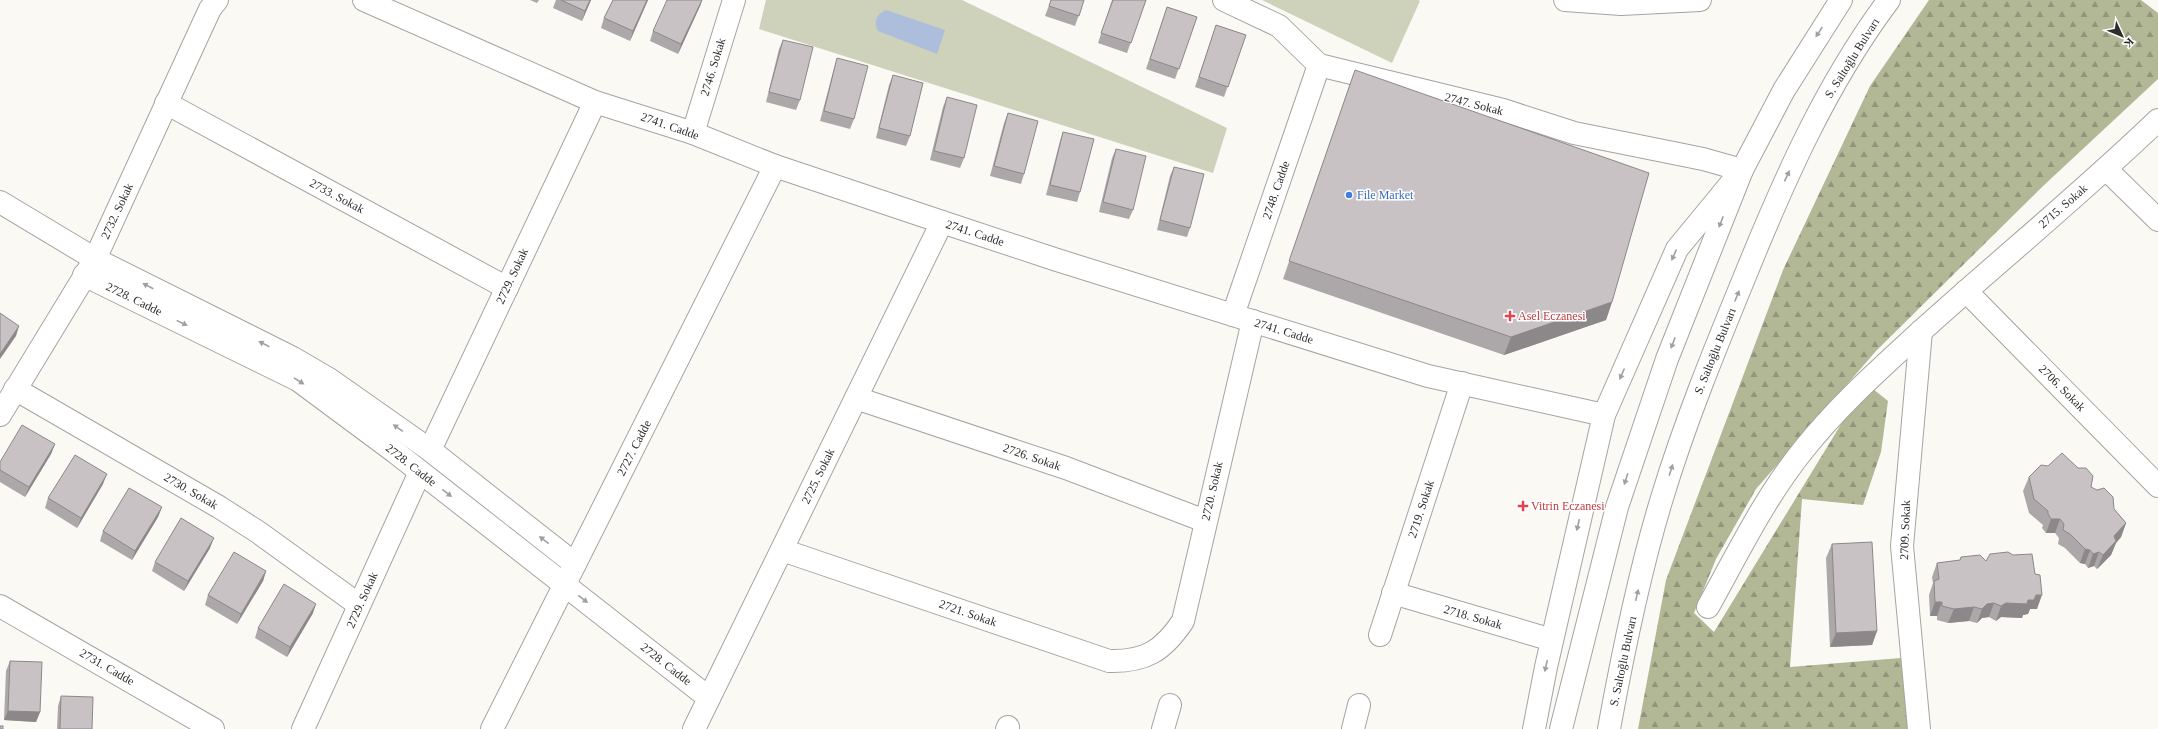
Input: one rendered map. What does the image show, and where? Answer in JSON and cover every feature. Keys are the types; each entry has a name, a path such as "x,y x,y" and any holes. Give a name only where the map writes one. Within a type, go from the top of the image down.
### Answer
{"street":[{"name":"2732. Sokak","path":"0,415 90,267 210,9 218,0"},
{"name":"2741. Cadde","path":"364,0 595,102 693,133 775,166 942,222 1428,376 1604,415"},
{"name":"2746. Sokak","path":"693,133 734,0"},
{"path":"1224,0 1279,26 1319,65"},
{"path":"1565,0 1621,4 1700,0"},
{"path":"1561,729 1617,507 1642,429 1667,359 1742,170 1784,90 1841,0"},
{"name":"S. Saltoğlu Bulvarı","path":"1609,729 1629,630 1662,499 1701,384 1766,224 1803,144 1850,58 1889,0"},
{"name":"2747. Sokak","path":"1319,65 1503,110 1574,133 1703,159 1742,170"},
{"name":"2748. Cadde","path":"1233,315 1319,65"},
{"name":"2729. Sokak","path":"430,450 595,102"},
{"name":"2733. Sokak","path":"166,103 507,288"},
{"name":"2715. Sokak","path":"1708,607 1764,505 1803,449 1853,394 1921,331 2106,169 2158,120"},
{"name":"2727. Cadde","path":"492,729 775,166"},
{"path":"2106,169 2158,220"},
{"path":"1534,729 1552,640 1604,415 1677,249 1742,170"},
{"name":"2728. Cadde","path":"0,202 90,267 298,380 420,472 710,698"},
{"name":"2725. Sokak","path":"694,729 942,222"},
{"name":"2728. Cadde","path":"90,267 293,358 329,379 430,450 575,564"},
{"name":"2706. Sokak","path":"1966,291 2158,486"},
{"name":"2720. Sokak","path":"1155,652 1166,644 1183,621 1205,521 1253,321"},
{"name":"2709. Sokak","path":"1918,729 1902,546 1921,331"},
{"name":"2719. Sokak","path":"1380,635 1462,383"},
{"name":"2730. Sokak","path":"15,389 219,507 258,532 360,605"},
{"name":"2726. Sokak","path":"856,398 1066,468 1205,521"},
{"name":"2729. Sokak","path":"303,729 420,472"},
{"name":"2721. Sokak","path":"782,550 1109,661 1132,660 1155,652"},
{"name":"2718. Sokak","path":"1393,593 1552,640"},
{"name":"2731. Cadde","path":"0,606 213,729"},
{"path":"1164,729 1170,705"},
{"path":"1353,729 1359,705"}],"green space":[{"path":"766,0 962,0 1227,128 1213,173 759,29"},
{"path":"1262,0 1418,0 1420,1 1392,63"},
{"path":"1929,0 2141,0 2158,13 2158,79 2042,187 1876,351 1756,489 1716,559 1694,613 1714,632 1851,408 1873,389 1888,401 1881,452 1863,505 1802,499 1790,667 1901,658 1908,729 1638,729 1666,580 1783,270 1870,86"}],"water":[{"path":"886,10 945,30 937,54 878,31 876,28 876,19"}],"building":[{"path":"561,0 590,0 585,11"},
{"path":"613,0 647,0 633,31 604,18"},
{"path":"667,0 702,0 681,44 653,31"},
{"path":"1051,0 1084,0 1079,16 1049,6"},
{"path":"1113,0 1146,0 1131,43 1101,33"},
{"path":"1167,7 1197,17 1179,69 1150,59"},
{"path":"1216,25 1246,35 1228,87 1199,77"},
{"path":"783,40 813,47 800,100 769,92"},
{"path":"837,58 868,66 854,119 824,111"},
{"path":"1355,70 1649,173 1612,302 1511,337 1289,261"},
{"path":"893,75 923,83 910,136 879,128"},
{"path":"947,97 977,105 964,158 934,151"},
{"path":"1008,113 1038,121 1024,174 994,166"},
{"path":"1063,132 1094,139 1080,192 1050,185"},
{"path":"1116,149 1146,156 1133,210 1103,202"},
{"path":"1174,167 1204,174 1190,228 1160,220"},
{"path":"0,313 19,326 0,354"},
{"path":"22,425 55,444 29,487 0,470 0,462"},
{"path":"2062,453 2078,468 2086,468 2093,476 2091,487 2097,490 2104,488 2113,497 2114,509 2126,523 2114,536 2116,541 2103,555 2099,552 2093,554 2090,550 2085,549 2070,534 2063,530 2064,524 2060,519 2051,519 2048,511 2034,499 2029,477 2041,465 2048,466"},
{"path":"75,455 107,474 81,518 48,498"},
{"path":"129,488 162,507 135,551 103,531"},
{"path":"181,518 214,538 188,581 155,562"},
{"path":"1872,542 1877,631 1836,633 1832,544"},
{"path":"234,552 266,571 241,614 208,595"},
{"path":"2008,552 2013,555 2032,554 2035,574 2040,575 2042,595 2036,595 2034,600 2028,600 2027,604 2006,603 2001,606 1994,603 1987,604 1982,609 1974,607 1954,609 1942,606 1942,602 1935,602 1934,581 1939,579 1937,563 1960,560 1961,557 1980,555 1986,561 1990,554"},
{"path":"284,584 316,604 290,647 258,628"},
{"path":"10,661 42,662 40,712 8,711"},
{"path":"61,696 93,697 92,729 60,729"}],"place":[{"name":"File Market","path":"1349,195"},
{"name":"Asel Eczanesi","path":"1510,316"},
{"name":"Vitrin Eczanesi","path":"1523,506"}]}
